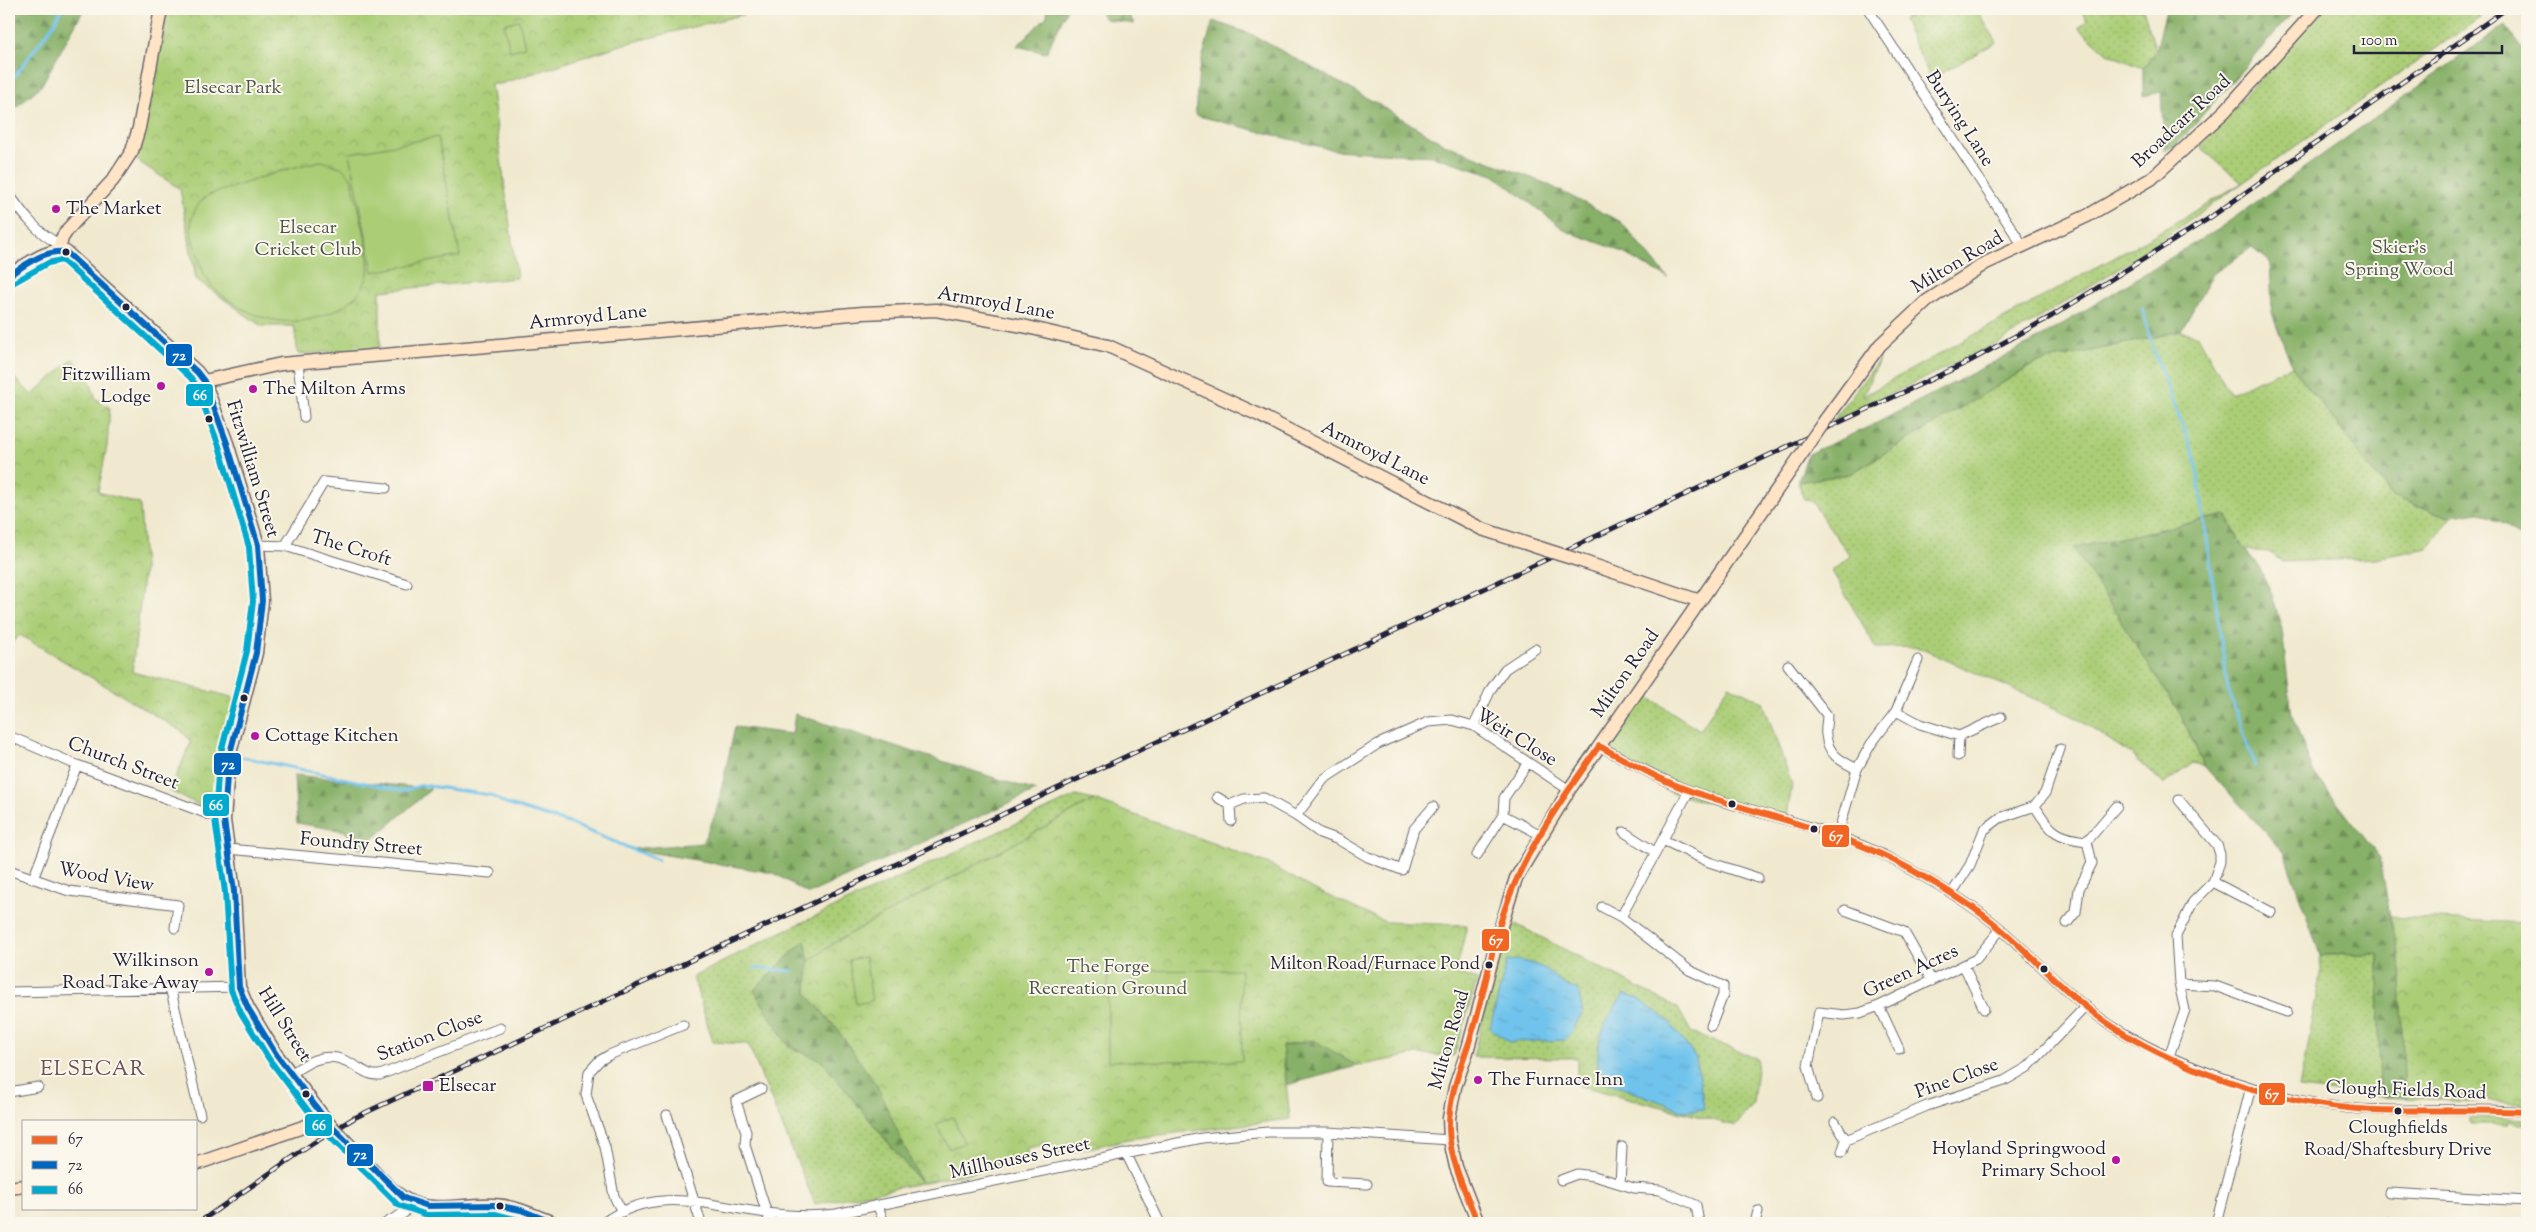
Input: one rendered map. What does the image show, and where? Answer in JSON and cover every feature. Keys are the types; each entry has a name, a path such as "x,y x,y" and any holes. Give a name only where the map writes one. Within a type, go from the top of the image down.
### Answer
{"street":[{"path":"9,275 59,247 68,229 113,180 132,151 139,128 161,9"},
{"name":"Burying Lane","path":"1868,9 2023,246"},
{"name":"Broadcarr Road","path":"2023,246 2087,216 2151,179 2225,110 2266,68 2317,9"},
{"path":"9,194 34,226 59,247"},
{"name":"Milton Road","path":"1478,1223 1456,1167 1450,1140 1452,1098 1478,1015 1501,926 1516,878 1568,790 1826,419 1880,346 1927,300 1986,263 2023,246"},
{"name":"Fitzwilliam Street","path":"59,247 84,267 166,345 192,366 204,381 227,443 258,545 262,601 256,653 243,704"},
{"name":"Armroyd Lane","path":"204,381 236,372 298,363 863,313 936,310 1023,326 1108,346 1259,415 1482,529 1700,601"},
{"path":"298,363 304,417"},
{"name":"The Croft","path":"285,546 324,482 386,488"},
{"name":"The Croft","path":"258,545 285,546 407,584"},
{"path":"1474,726 1491,689 1506,669 1534,649"},
{"path":"1838,837 1857,769 1871,744 1896,711 1918,660"},
{"path":"1788,665 1823,707 1827,715 1826,734 1830,751 1838,759 1857,769"},
{"name":"Hill Street","path":"243,704 228,761 224,820 234,891 239,987 257,1024 291,1074 328,1121 391,1187 411,1202"},
{"path":"1896,711 1920,724 1959,736 2001,717"},
{"name":"Weir Close","path":"1296,816 1324,779 1378,744 1428,722 1452,720 1474,726 1527,764 1568,790"},
{"path":"1958,756 1959,736"},
{"name":"Church Street","path":"9,737 77,765 224,820"},
{"name":"Clough Fields Road","path":"1599,746 1666,782 1838,837 1892,859 1952,893 2001,929 2086,1006 2119,1031 2169,1056 2251,1087 2322,1105 2357,1109 2527,1112"},
{"path":"1952,893 1970,865 1984,830 2000,818 2035,806 2045,793 2060,749"},
{"path":"1477,856 1503,815 1504,798 1527,764"},
{"path":"33,879 77,765"},
{"path":"1621,918 1689,790"},
{"path":"1217,798 1230,805 1244,800 1264,798 1296,816 1320,833 1402,870 1414,829 1433,807"},
{"path":"2169,1056 2185,1010 2179,984 2176,936 2193,902 2212,882 2220,854 2217,845 2179,800"},
{"path":"1230,805 1231,821"},
{"path":"2035,806 2043,820 2059,835 2066,839 2087,841"},
{"path":"2087,841 2118,806"},
{"path":"1503,815 1541,835"},
{"path":"1624,832 1656,852"},
{"path":"1663,840 1709,862 1758,878"},
{"path":"2067,923 2076,912 2079,889 2087,877 2092,863 2087,841"},
{"name":"Foundry Street","path":"228,849 490,873"},
{"name":"Wood View","path":"9,870 69,891 178,905 175,928"},
{"path":"2212,882 2271,912"},
{"path":"1602,907 1621,918 1689,970 1724,986 1723,995 1711,1026"},
{"path":"1845,910 1904,932 1932,981"},
{"name":"Green Acres","path":"1817,1098 1808,1066 1819,1012 1844,1015 1860,1013 1879,1006 1976,959 2001,929"},
{"path":"1964,966 1984,1009"},
{"path":"2179,984 2215,986 2288,1012"},
{"path":"9,992 109,992 170,987 239,987"},
{"path":"170,987 200,1115"},
{"path":"1879,1006 1899,1049"},
{"name":"Pine Close","path":"1846,1140 1927,1106 2004,1081 2028,1067 2086,1006"},
{"path":"622,1212 612,1187 605,1147 586,1095 588,1078 594,1066 608,1055 683,1025"},
{"name":"Station Close","path":"291,1074 307,1062 324,1056 338,1057 368,1074 380,1076 500,1028"},
{"path":"9,1092 38,1087"},
{"path":"2216,1223 2251,1087"},
{"path":"761,1089 736,1101 746,1132 745,1145 770,1223"},
{"path":"667,1114 692,1200 701,1223"},
{"path":"198,1163 328,1121"},
{"path":"1835,1122 1846,1140 1842,1152"},
{"name":"Millhouses Street","path":"603,1223 622,1212 660,1201 692,1200 766,1213 811,1217 878,1206 1202,1138 1268,1132 1328,1132 1450,1140"},
{"path":"1328,1132 1328,1182 1366,1184"},
{"path":"1620,1184 1622,1147"},
{"path":"1126,1153 1160,1223"},
{"path":"1561,1180 1577,1174 1634,1188 1660,1190 1696,1205 1699,1223"},
{"path":"9,1188 22,1186"},
{"path":"2389,1194 2527,1201"},
{"path":"386,1223 404,1213 411,1202 428,1206 496,1205 521,1210 554,1223"},
{"path":"878,1206 884,1223"},
{"path":"1755,1223 1758,1210"}],"green space":[{"path":"9,9 84,9 41,86 9,113"},
{"path":"168,9 742,9 745,14 621,45 500,84 491,84 517,278 380,291 380,348 298,354 294,326 261,326 196,279 180,189 135,159 144,135"},
{"path":"1048,9 1067,9 1046,53 1017,46 1047,16"},
{"path":"1098,9 1127,9 1134,24 1105,19"},
{"path":"1922,9 1976,9 1997,42 1931,79 1903,20"},
{"path":"2081,9 2143,9 2156,51 2143,68 2108,54 2079,28 2087,21"},
{"path":"2166,9 2296,9 2175,146 2164,151 2161,92 2143,96 2143,68 2156,51"},
{"path":"2322,9 2476,9 2481,17 2126,264 2002,341 1832,422 1879,360 1863,396 2130,249 2242,183 2200,147"},
{"path":"519,20 525,47 510,51 504,24"},
{"path":"1213,21 1251,34 1376,103 1444,144 1547,184 1621,222 1668,278 1616,249 1566,231 1494,175 1432,156 1333,150 1195,115 1199,70"},
{"name":"Skier's Spring Wood","path":"2505,25 2527,55 2527,545 2507,526 2478,512 2453,516 2434,513 2391,495 2292,366 2272,313 2270,262 2252,247 2213,274 2181,331 2036,363 1850,474 1798,482 1808,454 1873,425 2038,339 2224,225"},
{"path":"438,137 460,256 373,272 350,153"},
{"name":"Elsecar Cricket Club","path":"321,161 341,167 351,177 367,246 368,272 366,281 359,292 339,309 300,321 274,320 241,308 212,286 206,278 191,234 193,214 196,208 200,202 212,194 288,169"},
{"path":"2181,331 2198,336 2230,393 2292,366 2391,495 2434,513 2453,516 2428,548 2376,558 2283,562 2269,552 2245,550 2226,515 2075,549 2181,715 2204,766 2193,763 2164,784 2131,754 2073,716 1917,647 1876,648 1832,571 1850,556 1811,501 1804,500 1798,482 1850,474 2036,363"},
{"path":"73,359 88,376 96,399 110,408 107,446 98,492 140,504 144,569 132,672 236,698 220,761 217,790 210,804 201,806 170,791 191,742 183,732 20,635 9,646 9,373 32,395"},
{"path":"2226,515 2245,550 2258,565 2272,594 2282,630 2292,716 2314,773 2380,858 2390,917 2399,953 2405,1098 2380,1097 2378,954 2320,955 2284,852 2204,766 2181,715 2074,548"},
{"path":"1729,685 1763,702 1792,785 1786,823 1671,793 1606,755 1645,695 1700,730"},
{"path":"795,714 1036,791 808,894 774,873 630,849 702,843 716,813 735,727 792,734"},
{"path":"294,775 431,789 360,850 345,831 297,823"},
{"path":"1076,796 1094,800 840,939 809,961 804,941 754,990 789,1047 821,1060 921,1183 815,1204 748,1044 713,1042 693,977 777,934"},
{"name":"The Forge Recreation Ground","path":"1094,800 1267,863 1309,887 1385,922 1467,925 1456,973 1477,980 1454,1056 1418,1054 1357,1066 1314,1040 1282,1046 1290,1119 1128,1139 1045,1158 1043,1145 1027,1148 1027,1161 921,1183 877,1086 837,1029 807,994 809,961 840,939"},
{"path":"2390,917 2527,923 2527,1103 2405,1098 2399,953"},
{"path":"1508,920 1678,1008 1691,1032 1758,1059 1753,1103 1736,1126 1577,1085 1577,1058 1473,1057"},
{"path":"805,940 809,961 807,994 839,1032 877,1086 921,1183 821,1060 789,1047 754,990"},
{"path":"2378,954 2380,1097 2299,1088 2320,976 2320,955"},
{"path":"865,957 872,1001 856,1004 849,960"},
{"path":"1241,970 1242,1061 1108,1061 1108,971"},
{"path":"1314,1040 1357,1066 1287,1085 1282,1046"},
{"path":"953,1117 964,1143 949,1149 936,1124"},
{"path":"2469,1117 2527,1119 2527,1126 2507,1121 2506,1125 2469,1125"}],"water":[{"path":"1516,960 1543,968 1565,985 1578,989 1583,1013 1566,1040 1509,1042 1490,1028 1507,961"},
{"path":"1624,994 1639,999 1668,1020 1696,1058 1704,1109 1685,1111 1609,1083 1598,1074 1598,1050 1602,1031"}],"waterway":[{"path":"9,84 55,22 61,9"},
{"path":"2142,308 2154,352 2196,461 2228,689 2255,766"},
{"path":"242,757 403,791 422,785 490,795 506,804 569,823 658,860"},
{"path":"754,968 793,971"}],"railway":[{"path":"198,1223 312,1144 354,1118 1968,362 2052,316 2208,219 2506,9"}],"transit line":[{"name":"72","path":"9,275 43,255 66,252 197,372 204,381 227,443 258,545 262,601 256,653 228,761 224,820 234,891 239,987 248,1008 276,1054 329,1124 404,1198 428,1206 496,1205 521,1210 554,1223"},
{"name":"66","path":"13,283 48,263 62,260 191,378 196,385 219,446 249,547 253,601 247,651 219,760 215,819 225,892 231,990 241,1013 269,1059 322,1129 398,1205 427,1215 495,1214 531,1223"},
{"name":"67","path":"1478,1223 1459,1177 1452,1153 1449,1116 1454,1090 1479,1010 1499,927 1518,875 1562,800 1599,746 1679,787 1820,831 1895,861 1978,911 2016,942 2089,1010 2103,1020 2130,1037 2191,1067 2224,1080 2258,1090 2325,1105 2400,1111 2485,1110 2527,1112"}],"place":[{"name":"The Market","path":"56,209"},
{"name":"Fitzwilliam Lodge","path":"161,386"},
{"name":"The Milton Arms","path":"253,389"},
{"name":"Cottage Kitchen","path":"255,736"},
{"name":"Milton Road/Furnace Pond","path":"1489,965"},
{"name":"Wilkinson Road Take Away","path":"209,972"},
{"name":"The Furnace Inn","path":"1478,1080"},
{"name":"Elsecar","path":"428,1086"},
{"name":"Cloughfields Road/Shaftesbury Drive","path":"2398,1111"},
{"name":"Hoyland Springwood Primary School","path":"2116,1160"}],"district":[{"name":"ELSECAR","path":"93,1070"}],"park label":[{"name":"Elsecar Park","path":"233,88"}]}
